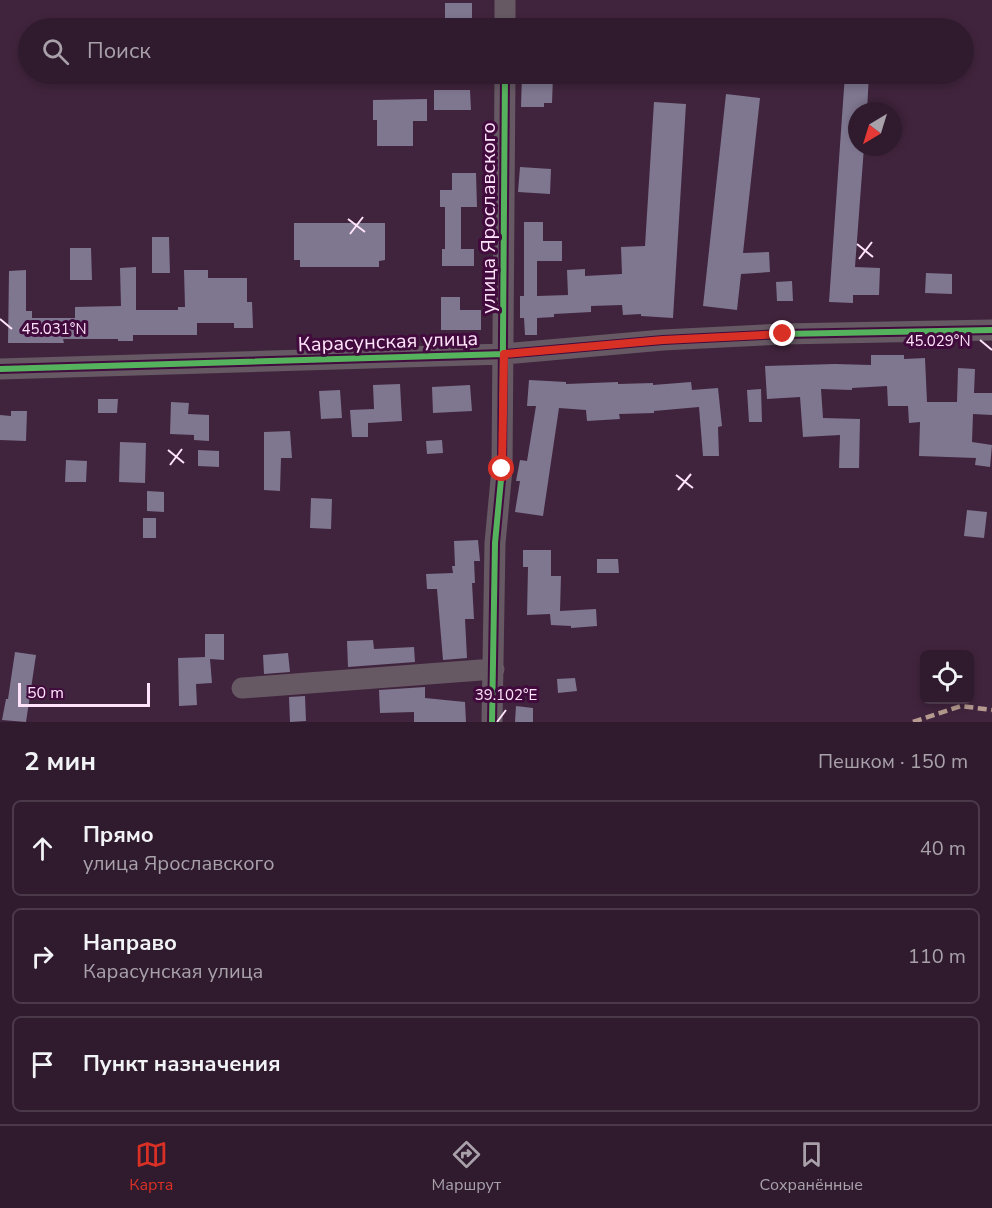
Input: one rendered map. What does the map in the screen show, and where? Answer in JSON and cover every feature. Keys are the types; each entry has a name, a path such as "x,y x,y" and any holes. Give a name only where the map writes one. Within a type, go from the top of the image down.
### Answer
{"street":[{"path":"505,0 505,18"},
{"name":"улица Ярославского","path":"492,722 495,543 502,469 505,84"},
{"name":"Карасунская улица","path":"0,369 504,354 663,340 783,334 992,330"},
{"path":"242,688 494,669"}],"building":[{"path":"445,3 472,3 472,18 445,18"},
{"path":"522,84 553,84 552,103 544,103 544,107 521,107"},
{"path":"844,84 868,84 867,102 848,102 848,156 863,156 855,267 880,268 879,295 853,295 853,303 829,302"},
{"path":"434,90 470,90 471,110 434,110"},
{"path":"726,94 760,98 743,253 769,252 770,272 741,274 737,310 703,306"},
{"path":"427,99 427,121 413,121 413,146 377,146 377,120 373,120 373,100"},
{"path":"654,102 686,104 673,318 641,316 641,314 623,315 622,305 591,306 591,312 554,314 554,317 537,318 537,335 525,335 524,318 520,318 520,296 524,296 524,222 543,222 543,241 562,241 562,261 537,261 537,296 568,295 567,270 585,269 585,276 622,274 621,247 645,246"},
{"path":"520,167 551,169 550,194 518,192"},
{"path":"452,173 476,173 477,207 461,207 461,249 474,249 474,266 442,266 442,249 445,249 445,207 440,207 440,190 452,190"},
{"path":"294,223 385,223 385,260 379,261 379,267 300,267 300,260 294,260"},
{"path":"152,237 169,237 170,273 152,273"},
{"path":"70,248 91,248 92,280 70,280"},
{"path":"136,267 136,310 178,310 178,307 185,307 184,270 208,270 208,278 247,278 247,302 252,302 253,328 234,328 234,323 197,323 197,335 133,335 133,341 63,339 64,343 8,343 9,271 26,270 26,311 32,311 32,318 75,318 75,307 121,306 120,268"},
{"path":"926,273 952,274 952,294 925,293"},
{"path":"792,281 793,301 777,301 776,282"},
{"path":"441,297 460,297 460,310 481,310 481,330 441,330"},
{"path":"871,355 904,355 904,359 925,358 927,402 957,402 958,368 975,369 974,393 992,393 992,415 973,414 972,442 992,445 990,467 975,465 976,458 919,456 920,422 909,423 908,406 888,406 887,386 852,388 852,390 821,389 823,418 860,419 859,468 839,468 840,435 803,437 800,397 767,399 765,366 871,365"},
{"path":"529,380 566,382 566,384 618,382 618,384 653,383 653,385 691,382 692,390 718,388 722,426 718,427 719,456 703,456 699,407 654,411 654,413 619,414 620,419 587,421 586,410 559,408 543,516 515,512 520,481 516,481 520,460 527,461 536,406 527,406"},
{"path":"400,384 402,421 368,423 368,437 352,437 350,410 374,409 373,385"},
{"path":"470,385 472,411 433,413 432,387"},
{"path":"761,389 762,422 749,422 747,390"},
{"path":"340,390 342,418 321,419 319,391"},
{"path":"98,399 118,399 117,413 98,413"},
{"path":"171,402 189,403 188,414 209,415 209,441 194,440 194,435 170,434"},
{"path":"11,411 27,411 26,441 0,440 0,415 11,416"},
{"path":"290,431 292,458 281,458 280,491 264,490 264,432"},
{"path":"442,440 443,453 427,454 426,441"},
{"path":"120,442 146,443 145,483 119,482"},
{"path":"198,450 219,451 219,467 198,466"},
{"path":"66,460 87,461 86,482 65,482"},
{"path":"147,491 164,492 164,512 147,511"},
{"path":"311,498 332,499 331,529 310,528"},
{"path":"967,510 987,512 984,538 964,536"},
{"path":"143,518 156,518 156,538 143,538"},
{"path":"478,540 480,561 474,561 475,583 472,583 474,619 465,619 467,658 443,660 437,589 427,589 426,574 453,573 454,541"},
{"path":"523,550 551,550 551,576 561,576 560,611 596,609 597,626 571,628 571,626 551,625 550,614 527,615 528,567 523,567"},
{"path":"597,559 618,559 619,573 597,573"},
{"path":"205,634 224,634 224,660 210,659 212,683 196,684 197,705 179,706 178,658 205,657"},
{"path":"373,640 374,649 414,647 415,662 348,667 347,641"},
{"path":"15,652 36,655 26,722 2,720 6,699 8,699"},
{"path":"288,653 290,672 264,674 263,655"},
{"path":"575,678 577,691 558,693 557,679"},
{"path":"425,687 425,698 465,702 466,722 414,722 414,712 380,713 379,690"},
{"path":"305,696 306,721 290,722 289,697"},
{"path":"516,706 533,708 533,722 515,722"}],"marked path":[{"path":"913,722 961,706 992,710"}],"cycle path":[{"path":"492,722 495,543 502,469 505,84"},
{"path":"0,369 504,354 663,340 783,334 992,330"}],"route":[{"path":"502,469 504,354 663,340 783,334"}]}
